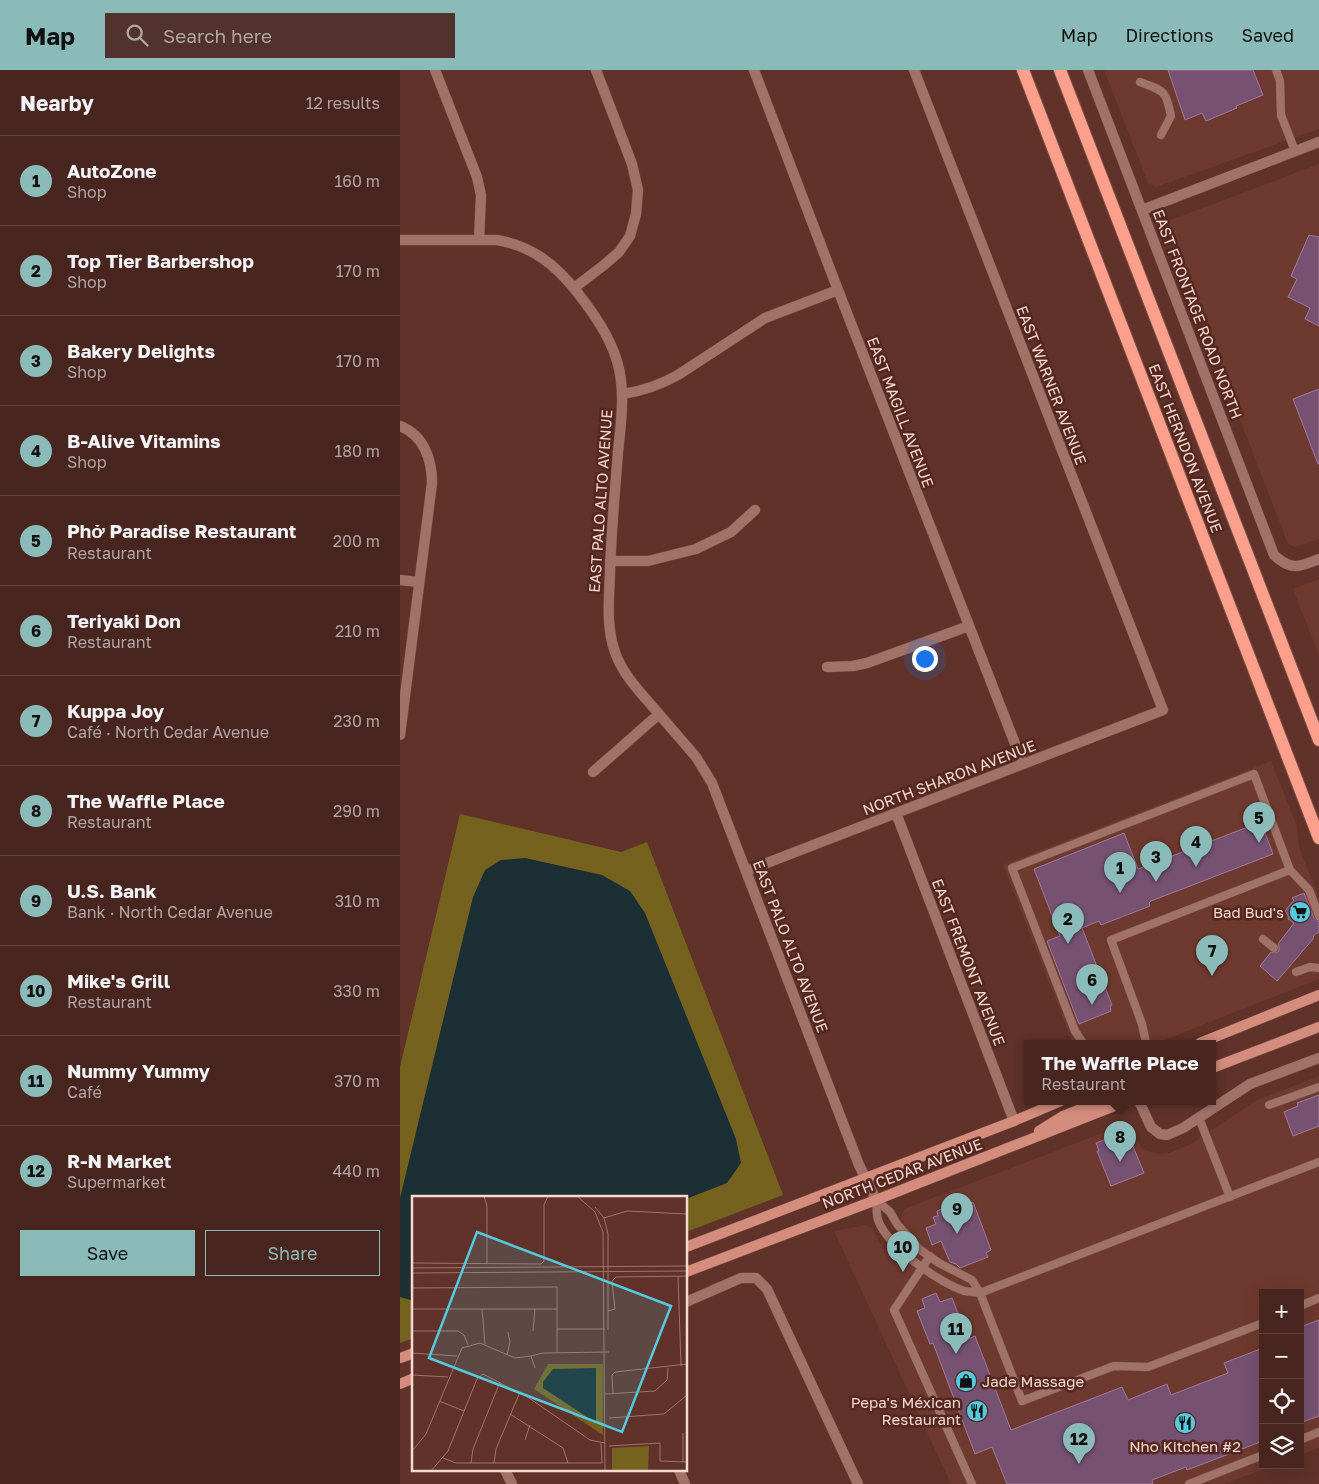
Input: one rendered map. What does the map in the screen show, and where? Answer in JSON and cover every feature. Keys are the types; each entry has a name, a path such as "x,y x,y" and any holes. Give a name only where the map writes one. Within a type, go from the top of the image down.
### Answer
{"main road":[{"name":"EAST HERNDON AVENUE","path":"1023,70 1319,838"},
{"name":"EAST HERNDON AVENUE","path":"1060,70 1319,740"},
{"path":"1207,1040 1319,995"},
{"path":"1216,1066 1319,1026"},
{"name":"NORTH CEDAR AVENUE","path":"688,1246 866,1179 1052,1105"},
{"path":"1020,1144 1063,1116 1091,1105"},
{"name":"NORTH CEDAR AVENUE","path":"688,1271 1118,1105"},
{"path":"400,1358 412,1354"},
{"path":"400,1384 412,1379"}],"street":[{"path":"435,70 477,177 480,195 479,240"},
{"path":"574,288 618,252 630,236 636,214 638,190 632,164 596,70"},
{"name":"EAST MAGILL AVENUE","path":"754,70 1023,764"},
{"name":"EAST WARNER AVENUE","path":"914,70 1163,710"},
{"name":"EAST FRONTAGE ROAD NORTH","path":"1088,70 1274,556 1284,565 1298,567 1318,562"},
{"path":"1142,210 1319,142"},
{"name":"EAST PALO ALTO AVENUE","path":"400,240 479,240 513,243 540,255 558,270 574,288 601,326 610,344 617,362 622,394 610,561 608,618 615,653 632,683 705,770 712,783 859,1165 876,1200"},
{"path":"622,394 646,390 664,383 678,376 765,318 838,290"},
{"path":"400,426 413,433 422,442 430,460 432,483 400,735"},
{"path":"610,561 648,561 696,549 731,532 755,510"},
{"path":"400,580 418,582"},
{"path":"827,667 853,666 867,663 969,626"},
{"name":"NORTH SHARON AVENUE","path":"746,871 1163,710"},
{"path":"593,772 659,714"},
{"name":"EAST FREMONT AVENUE","path":"896,813 1014,1121"},
{"path":"1141,1105 1151,1127 1160,1134 1167,1135 1176,1132 1199,1118 1250,1084 1319,1058"},
{"path":"688,1301 741,1278 756,1278 767,1289 858,1484"},
{"path":"506,1472 512,1484"},
{"path":"680,1472 685,1484"}],"lane":[{"path":"1276,70 1280,81 1281,115 1295,151"},
{"path":"1140,82 1161,89 1168,101 1171,116 1161,135"},
{"path":"1080,1040 1075,1031 1012,868 1254,774 1290,870 1309,890 1319,916"},
{"path":"1145,1040 1142,1024 1110,940 1290,870"},
{"path":"1263,939 1274,948"},
{"path":"1296,972 1310,967 1319,968"},
{"path":"1269,1105 1319,1087"},
{"path":"1199,1118 1230,1196"},
{"path":"876,1200 877,1218 886,1233 902,1251 922,1267 966,1291 980,1292 1319,1162"},
{"path":"876,1200 890,1212 910,1240 930,1256 972,1280 980,1292 1022,1401 1114,1366 1148,1367 1259,1325"},
{"path":"930,1256 894,1310 972,1484"},
{"path":"1304,1304 1319,1298"},
{"path":"1304,1438 1319,1432"},
{"path":"1189,1484 1259,1457"}],"shaded area":[{"path":"1104,70 1319,70 1319,129 1156,187 1148,183"},
{"path":"1319,164 1319,539 1295,547 1288,544 1166,228 1168,221"},
{"path":"1319,579 1319,656 1293,589"},
{"path":"1271,761 1297,826 1299,847 1319,897 1319,979 1165,1040 1072,1040 1003,865"},
{"path":"460,814 621,852 647,842 783,1195 688,1231 688,1196 412,1196 412,1339 400,1343 400,1067"},
{"path":"1319,1076 1319,1448 1304,1454 1304,1289 1259,1289 1259,1469 1264,1469 1225,1484 951,1484 834,1231 865,1225 872,1228 883,1248 901,1269 919,1244 901,1217 904,1209 1123,1125 1131,1128 1143,1149 1157,1154 1169,1153 1191,1144 1257,1100"}],"water":[{"path":"525,858 602,875 630,891 645,913 736,1139 741,1163 727,1183 688,1198 688,1196 412,1196 412,1300 400,1297 400,1198 473,897 485,870 501,860"}],"building":[{"path":"1168,70 1253,70 1263,95 1206,121 1202,113 1185,120"},
{"path":"1309,235 1319,237 1319,326 1305,319 1310,308 1288,297 1297,279 1291,276"},
{"path":"1319,389 1319,464 1318,464 1293,399"},
{"path":"1261,822 1273,854 1151,901 1149,903 1150,906 1101,925 1099,921 1082,928 1112,1005 1110,1006 1111,1011 1079,1024 1047,941 1060,936 1034,869 1124,833 1138,869"},
{"path":"1304,893 1314,918 1319,922 1319,932 1314,935 1313,939 1277,981 1260,966 1271,952 1276,953 1279,951 1278,944 1294,923 1288,919 1289,917 1285,911 1294,900 1292,898"},
{"path":"1319,1095 1319,1126 1293,1136 1284,1112 1298,1106 1297,1103"},
{"path":"1119,1134 1123,1142 1130,1139 1144,1173 1111,1186 1097,1151 1099,1151 1096,1143"},
{"path":"966,1199 968,1205 973,1202 991,1250 986,1253 988,1257 960,1268 950,1262 941,1241 932,1245 926,1228 936,1224 933,1217 938,1216 937,1211"},
{"path":"936,1293 940,1302 952,1298 968,1339 975,1336 1011,1430 1122,1387 1128,1400 1167,1384 1171,1395 1228,1373 1224,1363 1259,1350 1259,1443 1187,1470 1186,1467 1152,1480 1153,1484 1007,1484 992,1447 975,1454 933,1343 930,1344 917,1311 925,1308 922,1299"},
{"path":"1319,1320 1319,1416 1304,1422 1304,1334 1304,1326"}],"place":[{"name":"Phở Paradise Restaurant","path":"1259,843"},
{"name":"B-Alive Vitamins","path":"1196,867"},
{"name":"Bakery Delights","path":"1156,882"},
{"name":"AutoZone","path":"1120,893"},
{"name":"Bad Bud's","path":"1300,912"},
{"name":"Top Tier Barbershop","path":"1068,944"},
{"name":"Kuppa Joy","path":"1212,976"},
{"name":"Teriyaki Don","path":"1092,1005"},
{"name":"The Waffle Place","path":"1120,1162"},
{"name":"U.S. Bank","path":"957,1234"},
{"name":"Mike's Grill","path":"903,1272"},
{"name":"Nummy Yummy","path":"956,1354"},
{"name":"Jade Massage","path":"966,1381"},
{"name":"Pepa's Méxican Restaurant","path":"977,1411"},
{"name":"Nho Kitchen #2","path":"1185,1423"},
{"name":"R-N Market","path":"1079,1464"}]}
